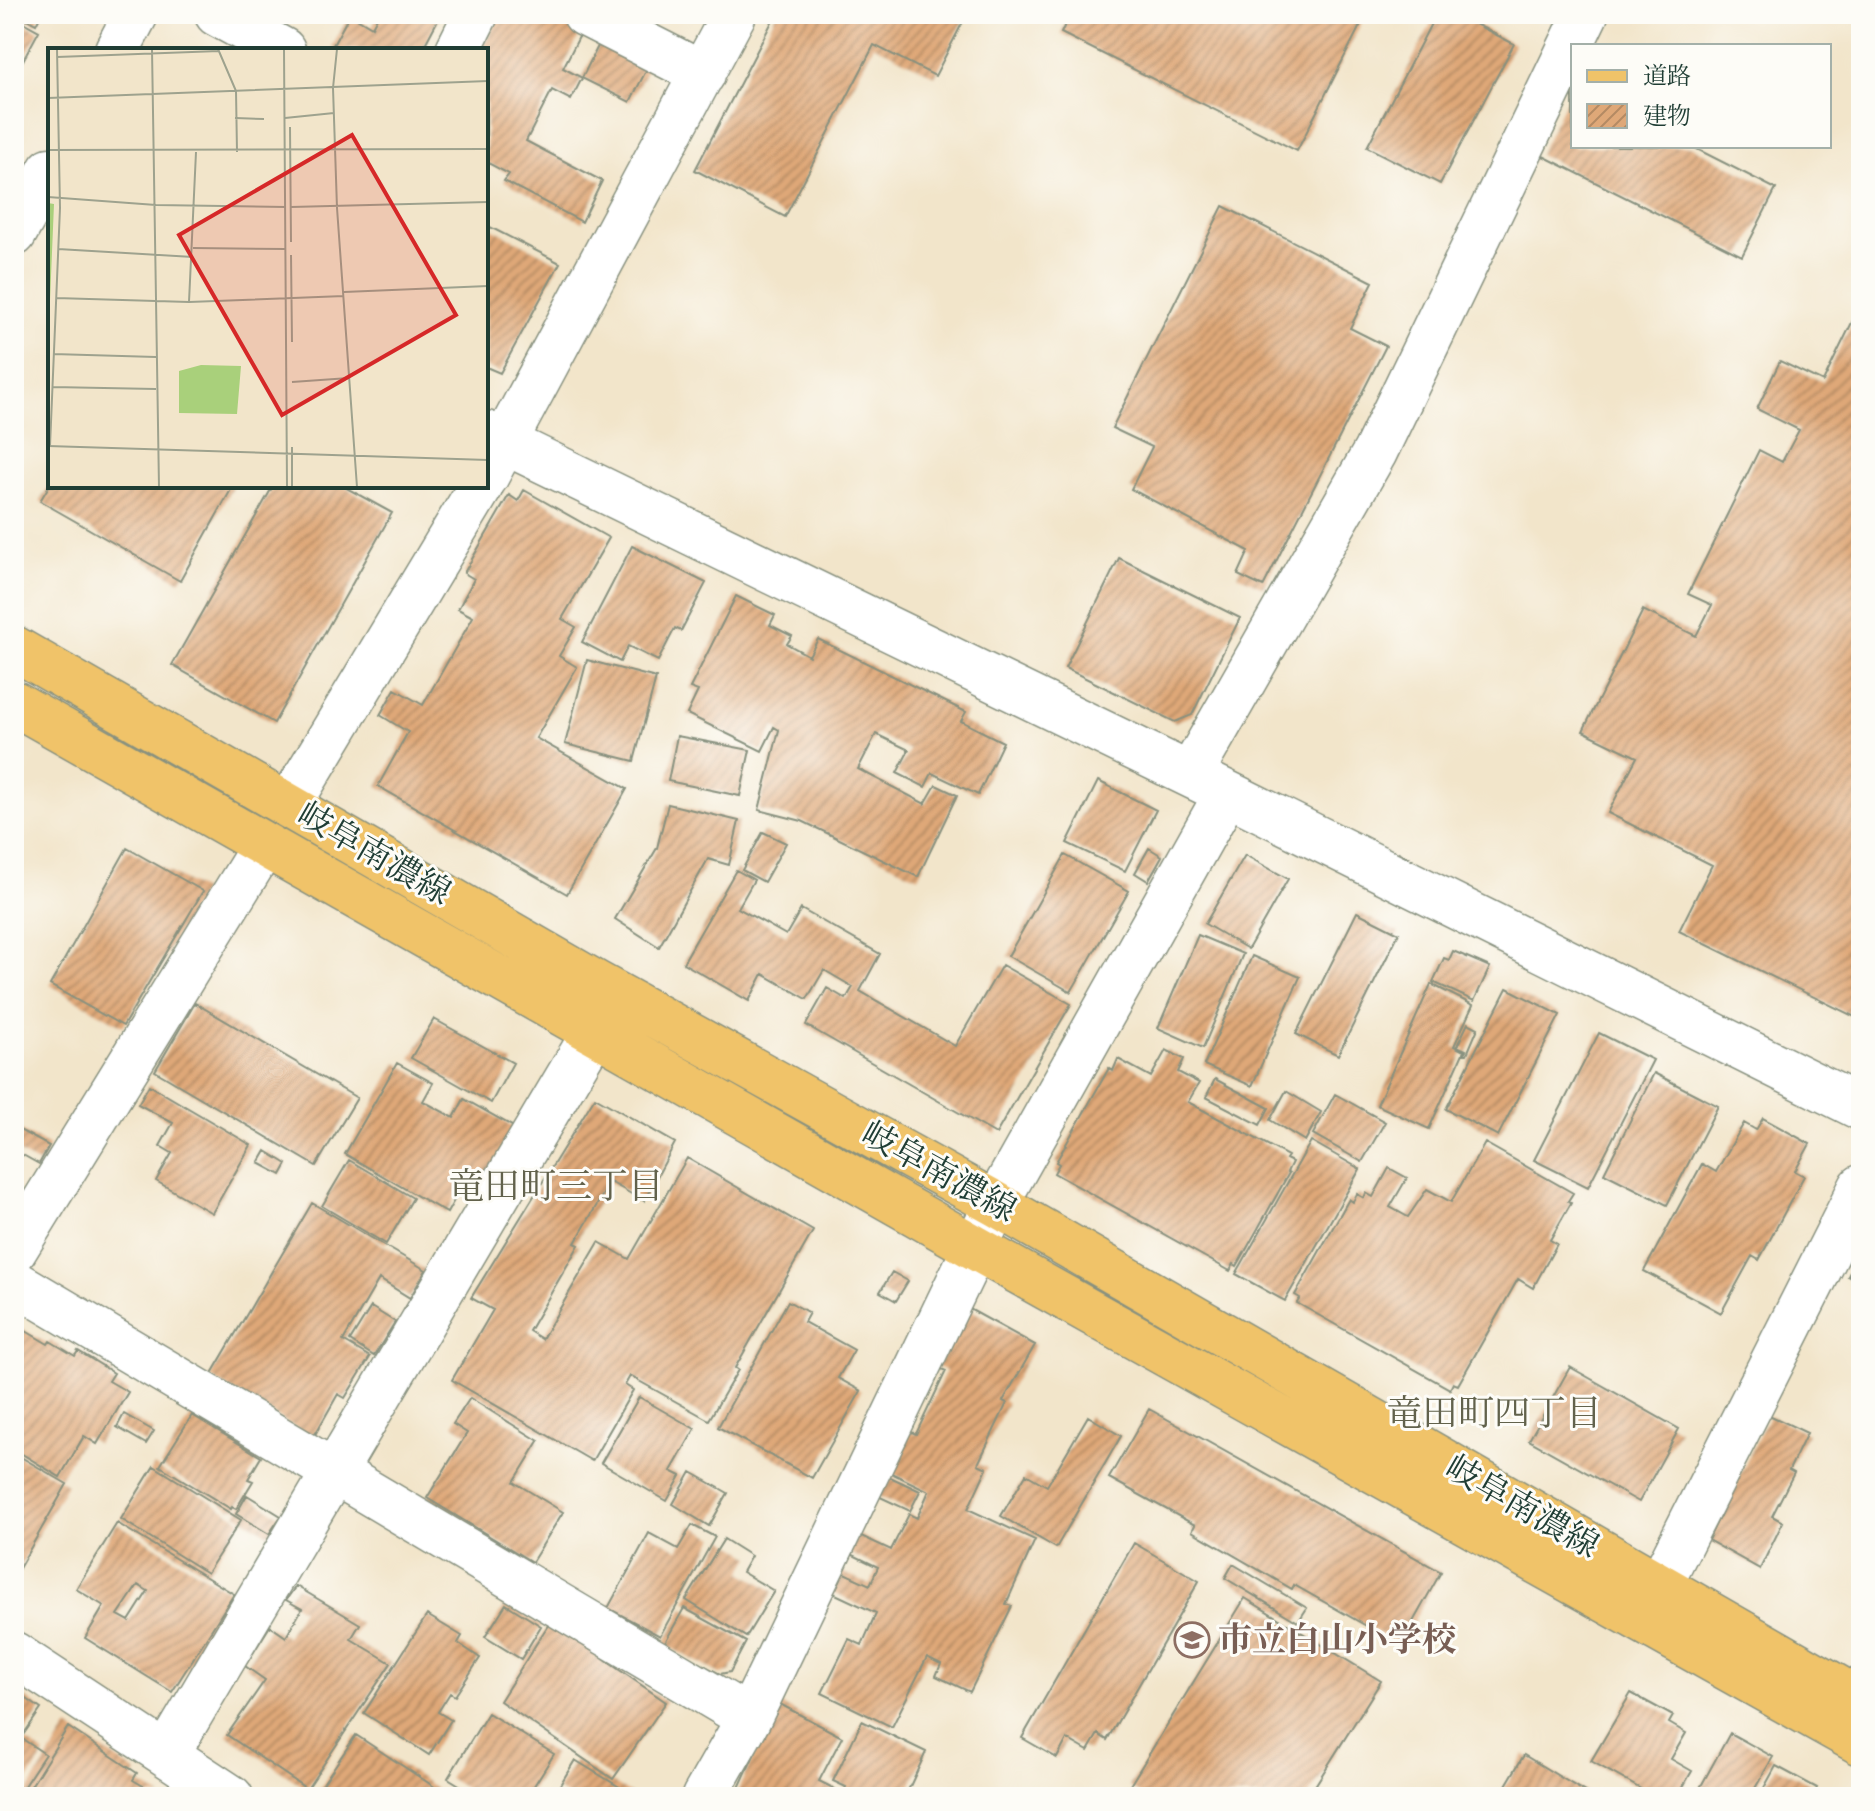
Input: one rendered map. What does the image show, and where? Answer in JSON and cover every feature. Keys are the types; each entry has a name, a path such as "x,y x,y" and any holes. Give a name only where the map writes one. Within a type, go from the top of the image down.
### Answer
{"main road":[{"name":"岐阜南濃線","path":"14,648 596,983 996,1204 1861,1701"},
{"name":"岐阜南濃線","path":"14,703 263,847 1861,1743"}],"street":[{"path":"118,48 136,14"},
{"path":"217,14 279,48"},
{"path":"459,48 476,14"},
{"path":"585,14 703,74"},
{"path":"734,14 493,451 1208,784 1861,1108"},
{"path":"1572,44 1586,14"},
{"path":"704,1797 749,1718 974,1247 1375,452 1571,45"},
{"path":"289,805 480,488"},
{"path":"14,1251 263,847"},
{"path":"167,1754 595,1031"},
{"path":"1659,1586 1861,1187"},
{"path":"14,1282 749,1718"},
{"path":"14,1654 231,1797"}],"building":[{"path":"18,14 41,14 36,24"},
{"path":"350,14 372,27 379,14 441,14 423,48 332,47"},
{"path":"500,14 548,14 582,31 563,68 582,78 571,100 552,90 526,141 602,181 582,222 504,181 509,174 488,163 488,48 483,48"},
{"path":"776,14 967,14 935,76 874,45 785,217 695,170"},
{"path":"1070,14 1366,14 1297,151 1061,33"},
{"path":"1436,14 1456,14 1514,44 1440,184 1367,147"},
{"path":"14,17 39,31 14,77"},
{"path":"600,42 648,67 630,102 582,78"},
{"path":"1571,90 1571,148 1695,148 1776,189 1742,256 1539,154"},
{"path":"1223,206 1373,282 1350,328 1386,346 1263,587 1238,575 1249,551 1131,489 1152,447 1112,428"},
{"path":"488,226 560,263 500,373 488,368"},
{"path":"1861,304 1861,1020 1679,931 1712,865 1608,813 1637,757 1583,731 1643,610 1696,636 1712,605 1688,594 1759,450 1782,462 1799,430 1757,409 1780,361 1823,382"},
{"path":"48,488 232,488 180,581 40,501"},
{"path":"272,488 347,488 392,513 274,723 172,665"},
{"path":"524,490 609,538 562,619 576,627 559,656 577,667 536,738 627,789 567,894 378,786 408,732 380,715 395,689 423,705 473,617 458,609 474,579 464,573 509,495 518,501"},
{"path":"632,546 706,583 681,631 675,628 658,661 628,646 620,662 582,642"},
{"path":"1119,558 1240,618 1192,715 1175,722 1065,668"},
{"path":"736,596 775,615 770,625 792,636 787,644 809,656 818,639 966,712 961,721 1003,742 978,795 932,773 925,787 897,773 909,750 876,734 858,769 925,804 936,785 957,795 918,877 802,821 759,810 779,730 774,727 762,751 687,714 698,691 690,688"},
{"path":"587,660 656,678 634,761 565,744"},
{"path":"677,736 750,750 740,796 668,781"},
{"path":"1098,781 1156,810 1125,871 1067,843"},
{"path":"668,804 739,821 729,865 708,859 659,947 615,919 657,848"},
{"path":"763,832 786,843 764,882 742,870"},
{"path":"127,848 203,891 123,1026 50,985"},
{"path":"1149,848 1162,856 1148,881 1135,873"},
{"path":"1065,855 1129,891 1071,992 1008,956"},
{"path":"1245,855 1288,879 1248,949 1205,924"},
{"path":"736,870 754,880 738,908 786,935 801,909 880,954 860,991 955,1046 1002,965 1071,1004 996,1134 806,1025 827,988 846,999 853,987 824,970 807,999 763,974 749,1001 683,963"},
{"path":"1357,912 1399,933 1338,1055 1296,1034"},
{"path":"1198,935 1243,954 1203,1048 1158,1028"},
{"path":"1453,951 1490,967 1474,1001 1433,982 1444,958 1449,960"},
{"path":"1252,956 1300,977 1252,1086 1204,1065"},
{"path":"1431,984 1473,1005 1454,1046 1464,1051 1429,1129 1377,1105"},
{"path":"1507,988 1560,1015 1498,1136 1446,1109"},
{"path":"195,1003 357,1098 316,1166 155,1071"},
{"path":"434,1019 513,1063 491,1103 411,1058"},
{"path":"1468,1023 1478,1028 1467,1054 1464,1054 1466,1050 1457,1046"},
{"path":"1599,1033 1653,1060 1588,1187 1534,1160"},
{"path":"1166,1050 1184,1059 1178,1072 1199,1083 1188,1102 1288,1156 1286,1159 1292,1162 1289,1173 1237,1266 1234,1264 1230,1271 1054,1173 1059,1164 1056,1162 1109,1068 1113,1071 1118,1059 1151,1077"},
{"path":"397,1063 433,1083 423,1101 454,1118 464,1099 519,1130 487,1183 469,1173 447,1213 345,1154"},
{"path":"1654,1073 1718,1106 1667,1205 1604,1173"},
{"path":"1215,1079 1269,1108 1260,1125 1206,1097"},
{"path":"149,1085 251,1145 212,1213 156,1181 172,1153 160,1146 173,1123 138,1104"},
{"path":"1286,1091 1321,1112 1305,1141 1270,1120"},
{"path":"1335,1094 1385,1122 1362,1162 1313,1134"},
{"path":"595,1097 675,1143 644,1201 610,1182 575,1243 579,1245 529,1331 542,1339 599,1242 629,1259 687,1158 813,1231 709,1420 630,1376 625,1385 633,1390 592,1461 452,1380 493,1310 471,1298"},
{"path":"1763,1118 1810,1144 1795,1171 1804,1176 1759,1260 1752,1256 1721,1313 1644,1271 1702,1164 1716,1172 1744,1123 1756,1130"},
{"path":"14,1127 49,1146 39,1164 14,1150"},
{"path":"1311,1141 1360,1169 1285,1301 1236,1274"},
{"path":"1485,1143 1573,1193 1568,1201 1571,1203 1550,1240 1557,1244 1533,1288 1518,1279 1458,1385 1453,1383 1450,1389 1297,1303 1300,1298 1295,1295 1349,1199 1353,1202 1357,1194 1364,1198 1366,1193 1373,1197 1389,1168 1407,1178 1390,1207 1408,1217 1427,1189 1451,1202"},
{"path":"266,1151 287,1164 281,1175 259,1163"},
{"path":"349,1160 413,1198 386,1244 322,1206"},
{"path":"312,1203 426,1270 410,1298 379,1279 343,1341 370,1357 345,1398 338,1394 313,1438 210,1377"},
{"path":"1861,1250 1861,1282 1848,1276"},
{"path":"892,1272 908,1281 896,1301 880,1292"},
{"path":"788,1301 809,1313 804,1322 854,1350 838,1378 861,1391 812,1478 718,1427"},
{"path":"964,1306 1035,1345 1003,1401 1007,1403 978,1464 987,1468 968,1509 1035,1540 1006,1604 1012,1606 970,1692 936,1676 941,1664 927,1657 892,1727 822,1693 849,1639 862,1645 876,1613 831,1592 840,1571 870,1585 878,1567 849,1553 857,1534 891,1550 909,1514 917,1518 929,1491 887,1471 907,1430 916,1434 946,1371 937,1367"},
{"path":"371,1307 395,1322 374,1356 350,1341"},
{"path":"14,1324 75,1356 78,1351 114,1373 109,1381 128,1392 97,1444 84,1436 60,1477 14,1449"},
{"path":"1570,1367 1679,1429 1639,1502 1529,1440"},
{"path":"639,1397 695,1429 671,1471 681,1476 667,1501 601,1463"},
{"path":"470,1398 539,1441 514,1482 563,1512 532,1562 427,1498 467,1433 453,1424"},
{"path":"1149,1409 1441,1572 1400,1645 1294,1585 1292,1589 1192,1531 1195,1525 1109,1478"},
{"path":"124,1414 154,1431 146,1444 117,1427"},
{"path":"192,1415 261,1457 248,1479 253,1481 236,1509 231,1509 160,1466"},
{"path":"1769,1415 1807,1433 1789,1470 1794,1473 1772,1516 1783,1522 1760,1569 1708,1540"},
{"path":"1088,1416 1121,1436 1056,1548 1001,1516 1026,1474 1047,1486"},
{"path":"14,1453 67,1484 14,1577"},
{"path":"154,1466 241,1520 207,1573 121,1519"},
{"path":"691,1472 728,1493 709,1526 673,1504"},
{"path":"888,1476 920,1491 910,1511 878,1496"},
{"path":"247,1495 281,1516 269,1534 236,1514"},
{"path":"117,1523 234,1594 172,1692 85,1638 104,1606 76,1589","holes":["138,1585 148,1591 129,1621 118,1615"]},
{"path":"692,1525 715,1537 660,1636 608,1608 649,1533 678,1549"},
{"path":"724,1539 751,1556 742,1572 774,1591 746,1637 686,1600"},
{"path":"1134,1543 1199,1581 1107,1740 1098,1734 1088,1751 1067,1739 1057,1758 1022,1738"},
{"path":"1233,1564 1307,1608 1298,1622 1225,1578"},
{"path":"296,1586 360,1624 351,1639 391,1663 307,1789 227,1735 265,1680 245,1666 270,1626 286,1637 302,1609 286,1600"},
{"path":"1245,1598 1381,1681 1308,1797 1145,1797 1129,1787"},
{"path":"506,1604 541,1626 521,1659 485,1637"},
{"path":"684,1608 746,1642 730,1672 720,1674 664,1644"},
{"path":"427,1615 462,1636 458,1643 480,1658 455,1696 450,1693 438,1712 451,1720 429,1755 364,1713"},
{"path":"550,1622 604,1654 602,1658 666,1702 613,1779 500,1701"},
{"path":"14,1690 41,1709 21,1738 45,1754 22,1789 14,1784"},
{"path":"1631,1693 1673,1716 1669,1723 1686,1733 1671,1759 1692,1771 1677,1797 1655,1797 1591,1761"},
{"path":"778,1703 842,1737 819,1781 835,1789 830,1797 743,1797 745,1794 738,1790"},
{"path":"488,1713 554,1754 527,1797 479,1797 448,1778"},
{"path":"862,1721 926,1752 905,1797 841,1797 846,1787 833,1781"},
{"path":"68,1727 137,1773 133,1780 162,1797 31,1797 26,1794"},
{"path":"1730,1733 1773,1757 1750,1797 1695,1797"},
{"path":"356,1735 436,1788 430,1797 314,1797"},
{"path":"1524,1755 1593,1797 1499,1797"},
{"path":"575,1760 636,1797 569,1797 557,1790"},
{"path":"1776,1766 1817,1788 1812,1797 1759,1797"}],"place":[{"name":"市立白山小学校","path":"1192,1640"}],"district":[{"name":"竜田町三丁目","path":"556,1186"},
{"name":"竜田町四丁目","path":"1494,1413"}]}
